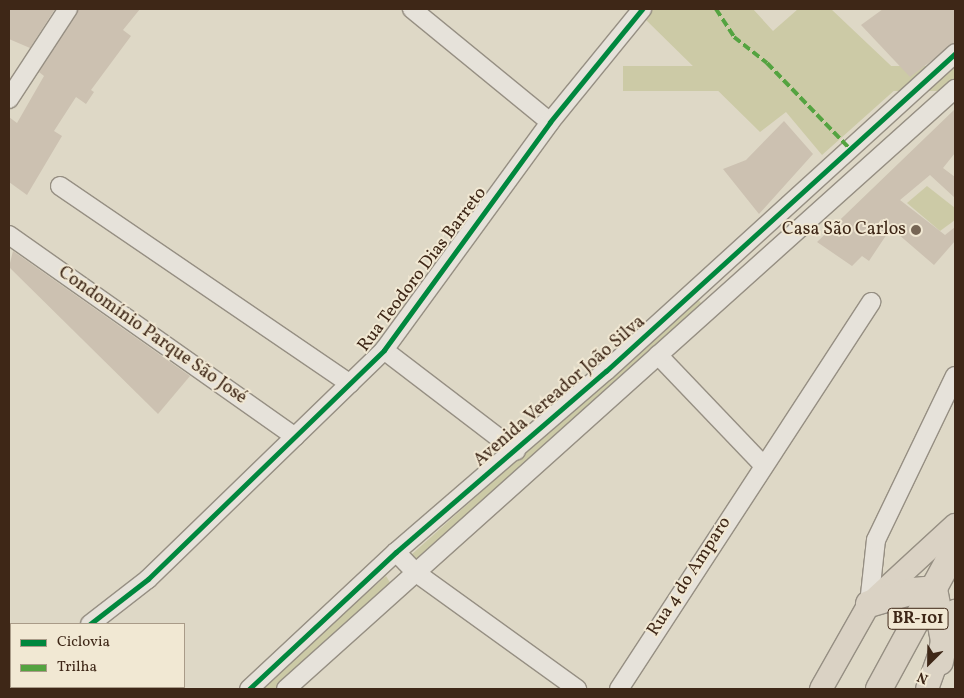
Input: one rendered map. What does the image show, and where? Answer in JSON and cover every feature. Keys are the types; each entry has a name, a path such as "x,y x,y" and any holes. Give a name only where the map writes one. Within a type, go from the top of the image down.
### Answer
{"highway":[{"name":"BR-101","path":"878,689 955,549"},
{"path":"869,604 913,591 934,589 944,640 940,662"}],"main road":[{"path":"821,689 869,604 955,525"},
{"path":"928,689 940,662 955,610"}],"street":[{"path":"9,99 15,80 68,9"},
{"path":"412,9 550,122"},
{"name":"Rua Teodoro Dias Barreto","path":"91,623 148,579 384,350 550,122 642,9"},
{"name":"Avenida Vereador João Silva","path":"249,689 396,552 522,446 955,53"},
{"name":"Avenida Vereador João Silva","path":"286,689 955,89"},
{"path":"60,186 350,384"},
{"name":"Condomínio Parque São José","path":"9,235 294,437"},
{"path":"690,295 706,312"},
{"name":"Rua 4 do Amparo","path":"619,689 871,302"},
{"path":"384,350 522,446 543,458"},
{"path":"658,355 764,466"},
{"path":"869,604 876,540 955,376"},
{"path":"396,552 415,572 577,689"}],"shaded area":[{"path":"653,9 753,9 773,31 798,9 831,9 906,80 822,155 786,112 760,132 644,18"},
{"path":"623,66 955,66 955,91 623,91"},
{"path":"927,186 955,208 955,220 940,231 907,203"},
{"path":"697,298 708,312 409,577 401,564"},
{"path":"386,576 394,589 282,689 257,689"}],"building":[{"path":"9,9 55,9 30,48 9,39"},
{"path":"78,9 140,9 123,30 131,36 91,90 94,92 86,104 76,97 54,131 62,136 27,195 9,182 9,117 17,123 44,76 39,72"},
{"path":"883,9 955,9 955,43 910,77 861,25"},
{"path":"955,109 955,153 943,168 955,177 955,198 930,175 900,200 945,235 955,227 955,241 934,265 891,228 869,261 862,256 852,266 817,242"},
{"path":"784,121 813,154 759,214 723,169 746,160"},
{"path":"13,251 190,376 158,414 9,267"}],"marked path":[{"path":"716,9 734,37 767,63 849,148"}],"cycle path":[{"path":"91,623 148,579 384,350 550,122 642,9"},
{"path":"249,689 396,552 606,371 955,53"}],"place":[{"name":"Casa São Carlos","path":"916,230"}]}
